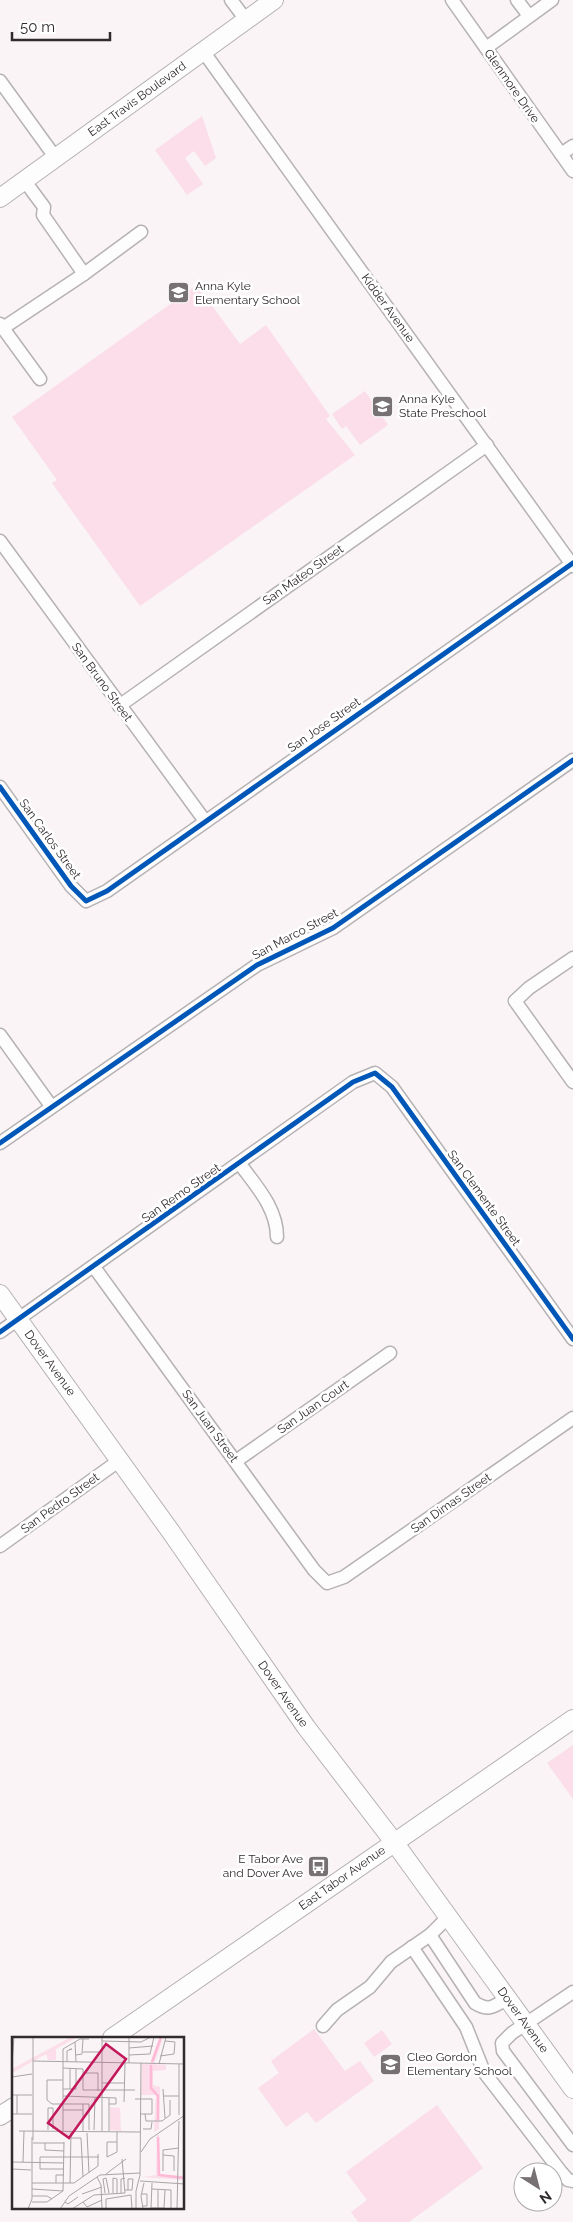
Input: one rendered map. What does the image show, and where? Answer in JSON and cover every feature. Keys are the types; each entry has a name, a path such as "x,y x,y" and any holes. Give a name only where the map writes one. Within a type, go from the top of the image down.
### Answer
{"main road":[{"name":"East Travis Boulevard","path":"0,198 274,0"},
{"name":"Dover Avenue","path":"0,1294 120,1460 306,1727 394,1842 573,2089"},
{"name":"East Tabor Avenue","path":"113,2037 573,1719"},
{"path":"0,2116 12,2108"}],"street":[{"path":"231,0 246,20"},
{"name":"Glenmore Drive","path":"452,0 573,171"},
{"path":"517,0 529,16"},
{"path":"486,48 552,0"},
{"name":"Kidder Avenue","path":"203,51 573,564"},
{"path":"0,81 55,157"},
{"path":"561,154 573,146"},
{"path":"24,180 44,207 43,215 84,274"},
{"path":"40,379 2,326 84,274 141,232"},
{"name":"San Mateo Street","path":"119,706 487,446"},
{"name":"San Bruno Street","path":"0,541 205,821"},
{"name":"San Jose Street","path":"86,901 107,891 573,564"},
{"name":"San Marco Street","path":"0,1143 257,965 333,928 573,760"},
{"name":"San Carlos Street","path":"0,787 71,886 86,901"},
{"path":"573,958 529,988 515,1001 573,1082"},
{"path":"0,1035 51,1106"},
{"name":"San Remo Street","path":"0,1332 240,1164 353,1082 375,1073"},
{"name":"San Clemente Street","path":"375,1073 392,1087 573,1339"},
{"path":"240,1164 265,1198 277,1223 277,1237"},
{"name":"San Juan Street","path":"94,1266 314,1570 327,1584"},
{"name":"San Juan Court","path":"236,1462 390,1352"},
{"name":"San Dimas Street","path":"327,1584 344,1577 573,1418"},
{"name":"San Pedro Street","path":"0,1546 120,1460"},
{"path":"323,2026 337,2010 370,1988 391,1962 430,1935 448,1917"},
{"path":"430,1935 475,2003 482,2008 490,2008 508,1998"},
{"path":"412,1947 466,2026 484,2072 561,2172 568,2180 573,2180"},
{"path":"573,1992 527,2025 512,2033 502,2043 502,2051 573,2145"}],"shaded area":[{"path":"202,116 216,158 205,166 194,151 185,158 203,184 187,195 155,150"},
{"path":"197,285 240,344 266,325 330,416 326,419 355,455 140,606 52,483 57,480 12,417"},
{"path":"365,391 388,425 360,445 346,426 342,429 332,414"},
{"path":"573,1745 573,1799 547,1763"},
{"path":"314,2029 345,2071 360,2061 374,2081 316,2123 307,2112 286,2127 258,2088 279,2073 271,2061"},
{"path":"382,2030 392,2044 374,2057 364,2043"},
{"path":"437,2105 483,2168 409,2222 358,2222 351,2212 367,2200 346,2172"}],"cycle path":[{"path":"0,787 71,886 86,901 107,891 573,563"},
{"path":"0,1143 257,965 333,928 573,760"},
{"path":"0,1332 353,1082 375,1073 392,1087 573,1339"}],"place":[{"name":"Anna Kyle Elementary School","path":"179,293"},
{"name":"Anna Kyle State Preschool","path":"383,406"},
{"name":"E Tabor Ave and Dover Ave","path":"319,1866"},
{"name":"Cleo Gordon Elementary School","path":"391,2064"}]}
